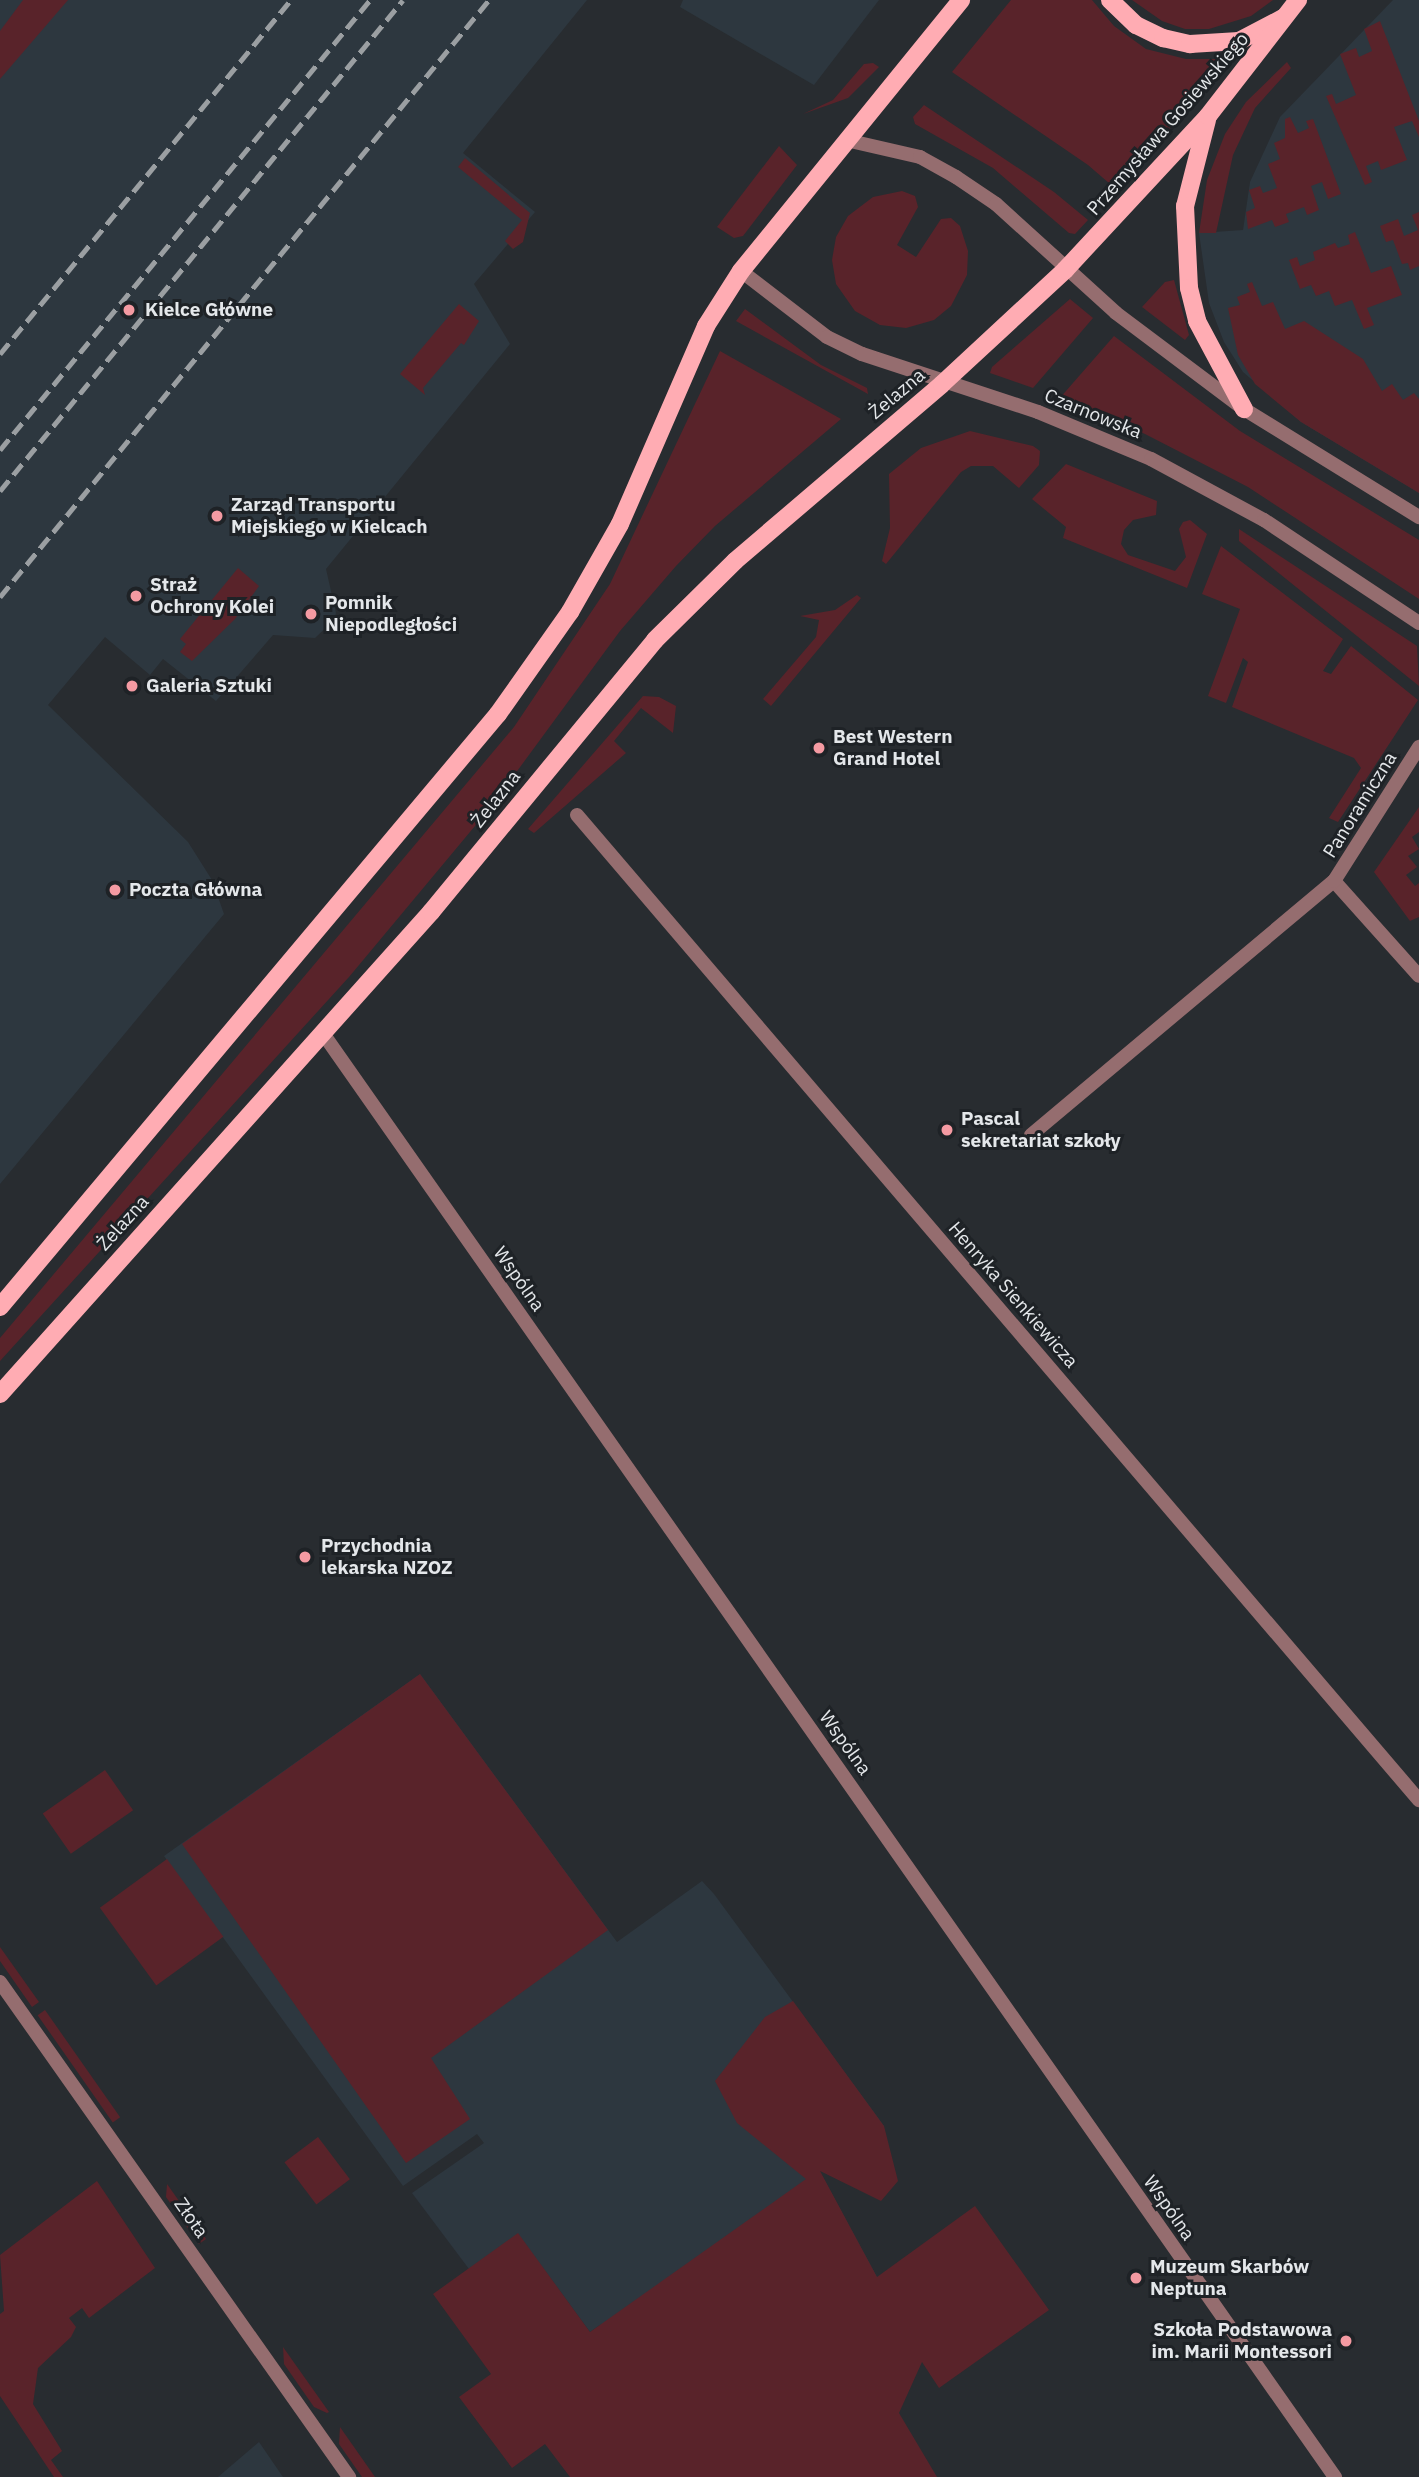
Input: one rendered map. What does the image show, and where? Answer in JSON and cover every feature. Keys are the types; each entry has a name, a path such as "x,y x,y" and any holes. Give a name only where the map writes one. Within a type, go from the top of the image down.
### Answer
{"main road":[{"path":"846,140 961,0"},
{"path":"1110,0 1136,25 1163,38 1190,44 1239,41 1293,7"},
{"name":"Przemysława Gosiewskiego","path":"1065,270 1208,116 1293,7"},
{"path":"1208,116 1185,205 1189,288 1197,321 1244,409"},
{"name":"Żelazna","path":"0,1307 498,714 570,612 620,524 706,326 741,271 846,140"},
{"name":"Żelazna","path":"0,1394 445,895 679,614 942,384 1065,270"}],"street":[{"path":"846,140 920,157 956,177 996,204 1065,270 1244,409 1419,517"},
{"name":"Czarnowska","path":"741,271 827,337 942,384 1038,412 1151,459 1264,520 1419,623"},
{"name":"Panoramiczna","path":"1419,747 1334,881 1419,976"},
{"name":"Henryka Sienkiewicza","path":"578,815 1419,1800"},
{"path":"1031,1135 1334,881"},
{"name":"Wspólna","path":"322,1032 873,1814 1223,2320 1335,2477"},
{"name":"Złota","path":"0,1982 349,2477"}],"shaded area":[{"path":"0,0 587,0 463,153 535,212 474,284 510,344 326,569 336,613 334,620 315,638 273,635 216,701 163,659 150,675 105,637 48,705 188,842 212,880 224,914 0,1184"},
{"path":"23,0 68,0 0,79 0,31"},
{"path":"683,0 879,0 814,85 680,7"},
{"path":"1011,0 1092,0 1114,26 1146,49 1186,59 1220,59 1223,67 1117,190 1088,165 952,72"},
{"path":"1132,0 1273,0 1251,16 1209,29 1185,29 1162,21"},
{"path":"1393,0 1419,0 1419,493 1301,422 1243,372 1224,342 1209,303 1199,233 1243,230 1250,182 1280,117"},
{"path":"1380,21 1419,121 1419,137 1412,121 1394,127 1407,160 1381,170 1378,161 1366,166 1372,182 1365,185 1326,96 1332,94 1336,104 1356,95 1340,54 1356,48 1359,57 1372,51 1364,29"},
{"path":"1287,62 1291,68 1255,108 1233,155 1216,233 1199,233 1207,180 1225,134 1246,102"},
{"path":"873,63 879,67 848,98 803,114 833,100 864,64"},
{"path":"924,105 1054,192 1088,220 1075,234 1069,233 993,168 915,124 913,117"},
{"path":"1290,117 1298,133 1309,128 1306,121 1313,119 1341,194 1328,199 1322,182 1311,186 1319,210 1307,215 1304,207 1286,214 1289,222 1275,227 1272,220 1248,229 1246,212 1255,208 1249,190 1260,186 1263,193 1277,188 1268,164 1280,159 1274,143 1285,138 1285,119"},
{"path":"779,146 797,165 743,236 734,238 717,227"},
{"path":"465,158 530,213 523,242 513,249 505,241 522,220 458,167"},
{"path":"902,191 915,196 918,207 897,245 916,257 941,219 951,218 960,226 968,251 967,275 951,306 934,320 906,328 880,325 855,311 836,284 832,260 836,237 848,216 873,197"},
{"path":"1419,212 1419,266 1410,270 1408,263 1402,264 1393,240 1386,242 1380,226 1398,219 1404,236 1418,230 1412,215"},
{"path":"1355,232 1371,273 1391,266 1402,295 1367,308 1374,325 1364,329 1352,300 1335,306 1329,291 1316,296 1311,285 1300,289 1289,260 1297,257 1300,266 1315,260 1313,252 1335,243 1338,248 1350,244 1348,235"},
{"path":"1174,280 1189,335 1185,340 1142,307 1165,282"},
{"path":"1252,282 1262,306 1273,302 1285,329 1304,321 1363,359 1382,391 1392,384 1403,400 1414,393 1419,399 1419,493 1301,422 1255,384 1238,355 1228,308 1240,305 1237,297 1250,292 1247,284"},
{"path":"1070,299 1093,318 1033,388 990,373 992,367"},
{"path":"459,304 479,321 464,345 461,343 423,388 425,395 400,374"},
{"path":"745,309 821,365 867,388 868,394 736,321"},
{"path":"1114,336 1240,431 1419,540 1419,599 1248,487 1145,434 1059,399"},
{"path":"720,351 841,419 715,526 676,566 620,631 490,808 349,977 0,1361 0,1338 514,727 610,584"},
{"path":"970,431 1033,446 1040,451 1039,465 1019,488 993,466 971,466 961,472 886,564 882,561 890,528 889,474 921,448"},
{"path":"1066,464 1157,501 1156,515 1133,520 1124,530 1121,544 1128,555 1175,571 1186,557 1179,529 1183,522 1190,520 1207,534 1187,588 1063,538 1066,527 1032,499"},
{"path":"1239,529 1417,646 1419,686 1239,541"},
{"path":"1221,546 1343,639 1323,671 1331,674 1351,646 1418,700 1338,822 1329,818 1361,768 1354,758 1232,707 1248,662 1243,658 1226,703 1208,696 1240,609 1202,594"},
{"path":"238,568 259,586 235,619 192,661 180,652 186,644 180,639"},
{"path":"857,595 861,598 771,706 763,699 816,637 819,620 800,616 835,610"},
{"path":"643,696 659,697 676,706 673,733 641,708 614,741 626,753 534,833 528,829"},
{"path":"1419,807 1419,832 1412,837 1419,849 1408,856 1417,867 1406,875 1415,886 1419,883 1419,917 1410,921 1374,872"},
{"path":"420,1674 617,1942 702,1881 714,1894 884,2126 819,2170 877,2277 600,2325 590,2332 518,2234 469,2269 412,2193 484,2143 477,2134 403,2186 164,1856"},
{"path":"420,1674 608,1930 431,2058 470,2119 406,2163 182,1844"},
{"path":"105,1770 133,1810 71,1854 43,1814"},
{"path":"167,1859 223,1937 156,1985 100,1908"},
{"path":"0,1947 39,2002 32,2007 0,1961"},
{"path":"793,2001 884,2126 898,2181 881,2201 820,2171 877,2277 975,2206 1049,2310 939,2388 922,2362 899,2413 937,2477 570,2477 545,2444 512,2468 459,2397 491,2374 433,2294 518,2233 590,2332 806,2179 737,2123 715,2081 765,2017"},
{"path":"45,2010 120,2117 113,2122 38,2015"},
{"path":"318,2137 350,2179 316,2205 284,2162"},
{"path":"97,2181 155,2268 89,2318 82,2308 69,2318 76,2327 71,2337 38,2368 33,2404 62,2451 51,2460 63,2477 54,2477 0,2396 0,2314 4,2311 0,2255"},
{"path":"167,2184 206,2239 199,2244 166,2197"},
{"path":"283,2347 329,2412 314,2407 284,2364"},
{"path":"340,2427 375,2477 362,2477 339,2444"},
{"path":"259,2442 283,2477 218,2477"}],"railway":[{"path":"0,354 291,0"},
{"path":"0,450 370,0"},
{"path":"0,491 403,0"},
{"path":"0,597 489,0"}],"place":[{"name":"Kielce Główne","path":"129,310"},
{"name":"Zarząd Transportu Miejskiego w Kielcach","path":"217,516"},
{"name":"Straż Ochrony Kolei","path":"136,596"},
{"name":"Pomnik Niepodległości","path":"311,614"},
{"name":"Galeria Sztuki","path":"132,686"},
{"name":"Best Western Grand Hotel","path":"819,748"},
{"name":"Poczta Główna","path":"115,890"},
{"name":"Pascal sekretariat szkoły","path":"947,1130"},
{"name":"Przychodnia lekarska NZOZ","path":"305,1557"},
{"name":"Muzeum Skarbów Neptuna","path":"1136,2278"},
{"name":"Szkoła Podstawowa im. Marii Montessori","path":"1346,2341"}]}
